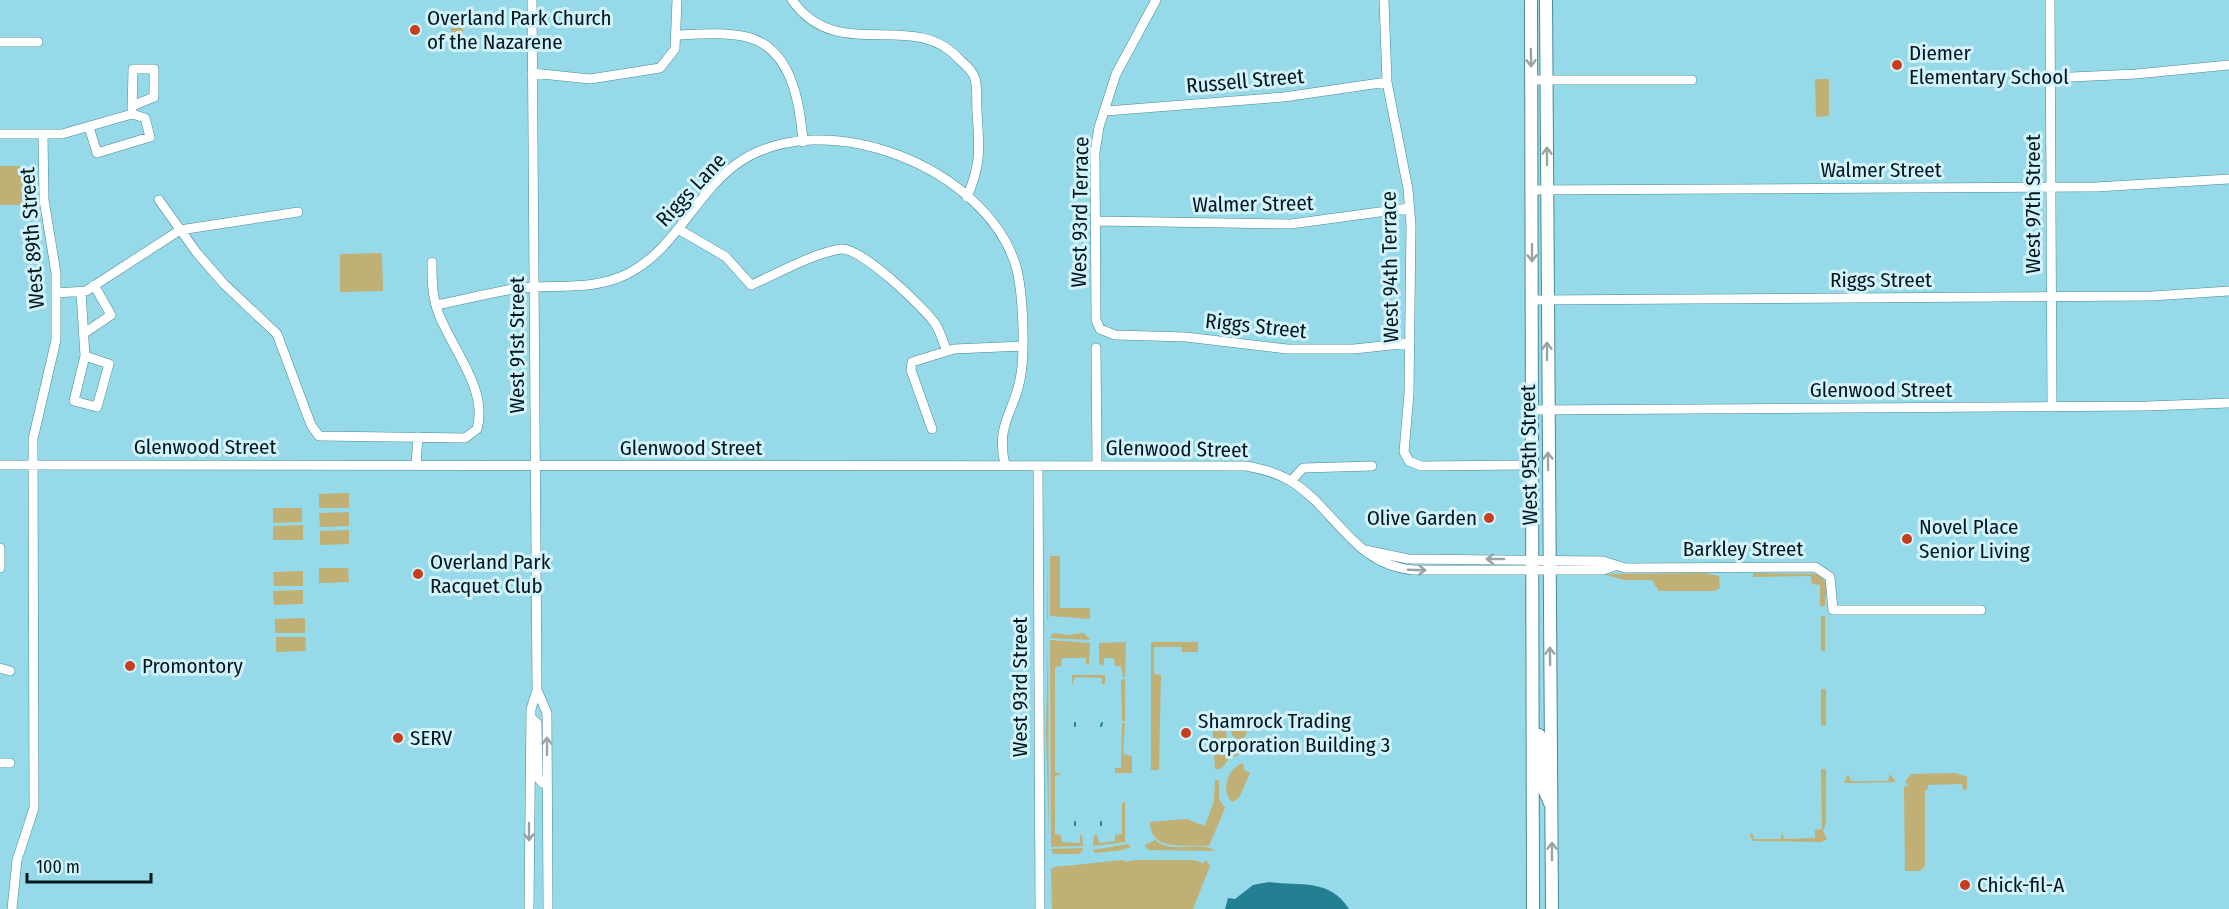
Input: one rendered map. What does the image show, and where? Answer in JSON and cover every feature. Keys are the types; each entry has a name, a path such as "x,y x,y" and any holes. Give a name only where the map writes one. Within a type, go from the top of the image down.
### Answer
{"main road":[{"name":"West 95th Street","path":"1531,0 1534,465 1533,909"},
{"name":"West 95th Street","path":"1546,0 1552,909"},
{"path":"1533,735 1540,737 1543,787 1552,807"}],"street":[{"name":"West 91st Street","path":"529,909 531,718 537,690 532,0"},
{"path":"532,73 590,79 650,71 664,65 672,54 676,34 677,0"},
{"path":"792,0 812,22 830,31 852,35 905,34 941,43 960,59 975,78 979,145 978,171 968,197"},
{"name":"West 93rd Terrace","path":"1100,330 1096,320 1095,152 1099,127 1116,74 1156,0"},
{"name":"West 94th Terrace","path":"1384,0 1387,82 1409,208 1410,343 1404,452 1409,461 1421,466 1534,465"},
{"name":"West 97th Street","path":"2050,0 2052,407"},
{"path":"676,34 745,37 768,48 789,75 797,93 803,142"},
{"path":"0,42 38,42"},
{"path":"2050,78 2136,74 2229,65"},
{"path":"1532,80 1692,80"},
{"name":"Russell Street","path":"1106,111 1284,97 1387,82"},
{"path":"0,134 62,134 89,127 132,110 145,118 150,137 97,153 89,127"},
{"name":"West 89th Street","path":"12,905 17,860 34,808 34,431 55,351 55,264 44,200 44,134"},
{"name":"Riggs Lane","path":"436,305 493,292 588,286 626,274 659,251 720,179 735,165 768,148 803,142 837,141 887,151 929,169 968,197 998,231 1014,259 1021,292 1022,346 1018,388 1002,430 1001,448 1005,465"},
{"name":"Walmer Street","path":"1532,190 2051,187 2156,185 2229,179"},
{"name":"West 91st Street","path":"159,200 224,284 280,338 315,433 325,436 465,438 473,434 478,424 477,397 436,305 432,292 432,262"},
{"name":"Walmer Street","path":"1096,221 1270,224 1318,221 1409,208"},
{"path":"56,293 81,292 180,230 298,212"},
{"path":"678,229 726,257 751,285 826,253 843,249 857,252 875,264 936,325 947,351"},
{"path":"83,334 111,315 94,285"},
{"name":"Riggs Street","path":"1533,300 2152,296 2229,291"},
{"path":"81,292 85,356 74,401 97,407 109,364 85,356"},
{"name":"Riggs Street","path":"1100,330 1115,335 1186,337 1287,349 1354,349 1410,343"},
{"path":"932,429 911,370 912,362 947,351 975,346 1022,346"},
{"path":"1096,348 1097,466"},
{"name":"Glenwood Street","path":"1533,410 2052,407 2229,403"},
{"path":"416,465 418,437"},
{"name":"Glenwood Street","path":"0,465 1246,466 1275,472 1291,481"},
{"name":"West 93rd Street","path":"1038,466 1040,909"},
{"path":"1291,481 1303,468 1372,466"},
{"name":"Barkley Street","path":"1291,481 1365,550 1408,559 1549,565 1603,570 1615,566 1815,567 1830,577 1833,610 1981,610"},
{"path":"0,549 0,568"},
{"name":"West 91st Street","path":"537,690 547,713 548,909"},
{"path":"531,718 537,723 538,778 542,783 547,784"},
{"path":"529,786 541,788 542,825 548,836"},
{"path":"0,902 12,905"}],"shaded area":[{"path":"451,22 463,29 463,47 451,47"},
{"path":"1815,79 1829,79 1829,116 1816,117"},
{"path":"0,166 24,166 24,205 0,205"},
{"path":"382,253 383,291 340,292 340,254"},
{"path":"349,493 349,508 319,508 319,494"},
{"path":"273,508 302,508 302,522 273,523"},
{"path":"349,512 349,526 320,527 319,513"},
{"path":"303,525 303,540 273,540 273,526"},
{"path":"349,530 349,544 320,545 320,531"},
{"path":"1050,556 1060,556 1060,608 1090,608 1090,619 1050,616"},
{"path":"1047,557 1048,618 1047,619"},
{"path":"319,568 348,568 349,582 319,583"},
{"path":"303,571 303,586 274,586 273,572"},
{"path":"1705,573 1719,576 1720,588 1714,591 1659,591 1652,580 1624,580 1603,574"},
{"path":"1753,573 1819,574 1827,585 1825,606 1820,606 1820,585 1812,584 1811,576 1753,577"},
{"path":"303,590 303,604 274,605 273,591"},
{"path":"1821,616 1825,616 1825,651 1821,651"},
{"path":"305,618 305,633 275,633 275,619"},
{"path":"1053,633 1067,635 1084,633 1090,640 1050,638"},
{"path":"1048,636 1048,638 1049,839 1046,732"},
{"path":"276,637 305,637 306,651 276,652"},
{"path":"1050,640 1090,643 1089,665 1086,664 1086,658 1062,658 1061,666 1055,667 1055,772 1062,774 1055,776 1055,834 1061,835 1062,842 1077,843 1080,843 1080,835 1082,835 1083,846 1051,847"},
{"path":"1126,642 1125,677 1123,677 1121,666 1115,666 1114,658 1104,658 1104,665 1099,664 1099,643"},
{"path":"1151,642 1198,642 1198,652 1182,652 1182,647 1154,647 1154,674 1161,675 1159,770 1151,770"},
{"path":"1072,675 1105,675 1105,684 1102,684 1102,678 1075,677 1072,685"},
{"path":"1125,679 1125,721 1122,721 1121,680"},
{"path":"1821,689 1826,689 1826,726 1821,725"},
{"path":"1212,720 1224,721 1227,738 1241,754 1229,759 1221,769 1215,769"},
{"path":"1122,723 1125,723 1123,754 1132,756 1132,773 1115,773 1115,768 1121,768"},
{"path":"1239,723 1247,731 1239,739 1231,731"},
{"path":"1243,763 1244,770 1250,773 1239,798 1232,802 1228,797 1227,780 1233,770"},
{"path":"1821,769 1826,769 1826,823 1823,831 1827,839 1821,842 1753,841 1750,835 1752,832 1754,839 1781,839 1782,832 1784,839 1815,838 1815,830 1822,829"},
{"path":"1956,773 1967,777 1967,789 1963,790 1962,784 1928,785 1928,790 1925,790 1925,866 1920,871 1905,871 1904,787 1909,785 1905,782 1911,774"},
{"path":"1848,774 1851,781 1888,781 1890,774 1896,782 1844,783"},
{"path":"1215,780 1219,780 1219,799 1225,808 1209,846 1172,845 1156,839 1150,822 1187,819 1205,826 1214,801"},
{"path":"1125,802 1125,842 1093,846 1094,835 1097,835 1099,843 1115,841 1115,835 1122,834 1122,803"},
{"path":"1155,840 1170,846 1202,847 1216,851 1149,850 1145,847"},
{"path":"1128,844 1131,847 1123,850 1095,853 1093,850"},
{"path":"1051,849 1084,849 1079,854 1053,854"},
{"path":"1123,860 1125,862 1193,860 1203,863 1206,860 1210,866 1193,909 1052,909 1051,869"}],"water":[{"path":"1269,882 1313,885 1323,888 1333,892 1349,909 1225,909 1228,898 1235,899 1253,885"}],"place":[{"name":"Overland Park Church of the Nazarene","path":"415,30"},
{"name":"Diemer Elementary School","path":"1897,65"},
{"name":"Olive Garden","path":"1489,518"},
{"name":"Novel Place Senior Living","path":"1907,539"},
{"name":"Overland Park Racquet Club","path":"418,574"},
{"name":"Promontory","path":"130,666"},
{"name":"Shamrock Trading Corporation Building 3","path":"1186,733"},
{"name":"SERV","path":"398,738"},
{"name":"Chick-fil-A","path":"1965,885"}]}
